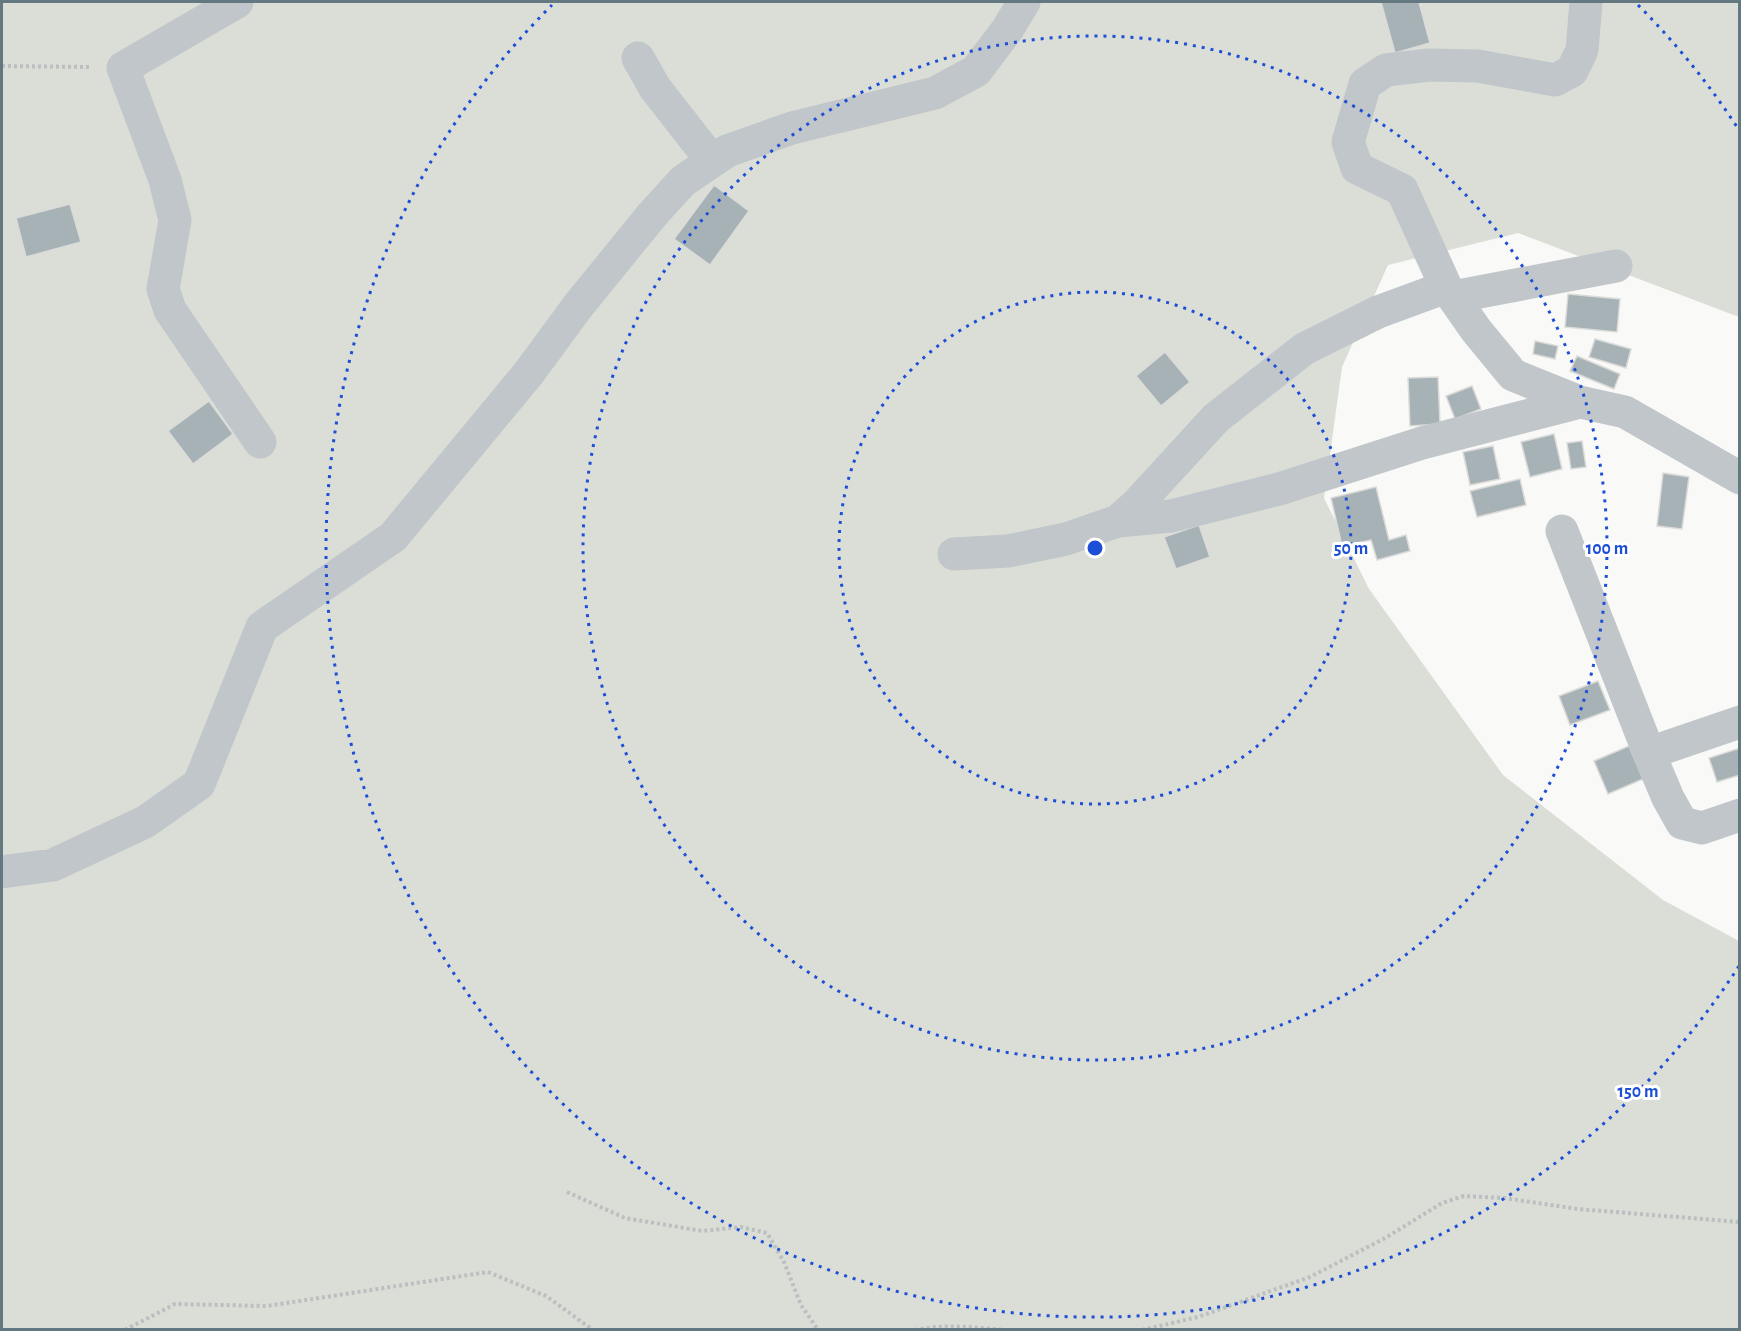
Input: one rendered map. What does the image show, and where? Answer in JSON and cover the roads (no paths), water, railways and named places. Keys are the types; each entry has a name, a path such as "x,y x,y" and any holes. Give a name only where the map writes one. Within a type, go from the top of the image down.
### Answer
{"street":[{"path":"237,2 123,68 165,180 175,220 163,289 170,310 260,442"},
{"path":"2,872 53,865 145,822 199,784 262,627 393,537 528,374 578,306 652,215 683,181 727,151 792,128 935,93 976,71 1007,30 1024,2"},
{"path":"1586,2 1582,50 1572,71 1555,80 1478,66 1429,65 1386,70 1365,84 1348,142 1357,168 1402,190 1450,292 1476,330 1513,375 1580,402 1624,412 1740,478"},
{"path":"638,58 656,88 712,161"},
{"path":"1118,522 1216,418 1304,349 1378,312 1450,292 1616,266"},
{"path":"954,554 1008,551 1066,539 1118,522 1171,516 1268,491 1422,443 1580,402"},
{"path":"1562,531 1649,753 1668,798 1682,823 1701,828 1740,815"},
{"path":"1649,753 1740,722"}]}
